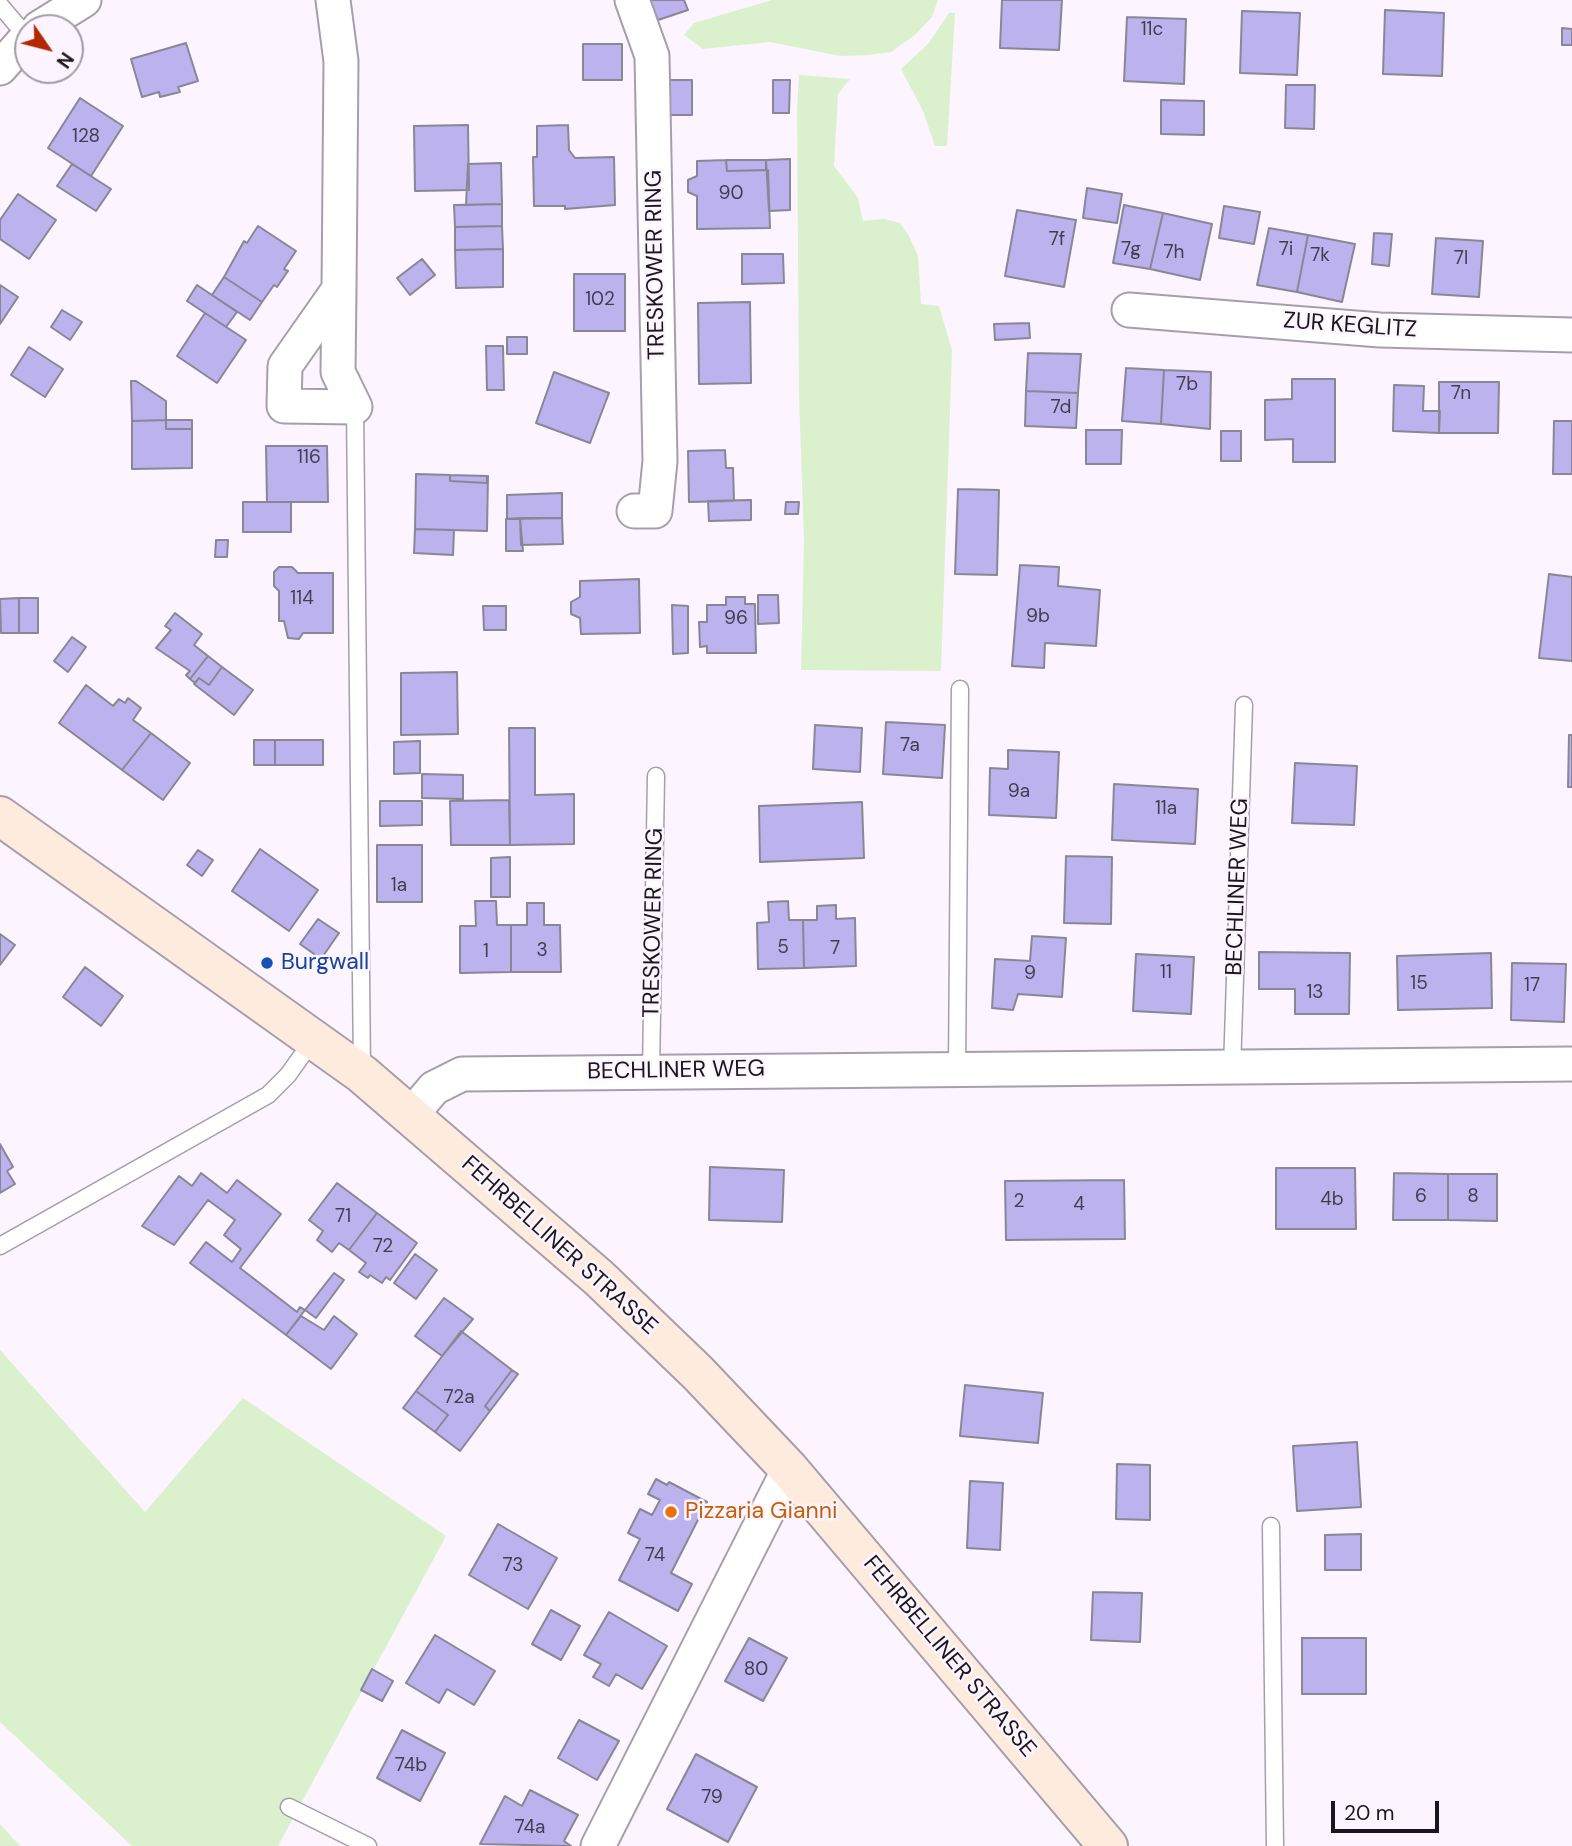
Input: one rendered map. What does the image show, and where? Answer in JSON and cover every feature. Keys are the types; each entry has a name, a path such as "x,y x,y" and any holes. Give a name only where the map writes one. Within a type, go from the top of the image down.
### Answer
{"main road":[{"name":"FEHRBELLINER STRASSE","path":"0,817 362,1074 412,1114 599,1278 698,1373 789,1469 1108,1846"}],"street":[{"path":"62,14 84,0"},
{"path":"333,0 341,61 339,289 338,372 355,407 284,406 285,366 339,289"},
{"name":"TRESKOWER RING","path":"632,0 652,56 660,461 655,511 634,511"},
{"path":"0,68 14,52"},
{"name":"ZUR KEGLITZ","path":"1129,310 1380,330 1572,335"},
{"name":"BECHLINER WEG","path":"412,1114 434,1088 462,1074 1232,1069 1572,1063"},
{"path":"598,1846 789,1469"}],"lane":[{"path":"0,5 14,21"},
{"path":"355,407 362,1074"},
{"path":"957,1069 960,689"},
{"name":"BECHLINER WEG","path":"1232,1069 1244,705"},
{"name":"TRESKOWER RING","path":"651,1071 656,776"},
{"path":"0,1246 268,1095 288,1075 313,1040"},
{"path":"1270,1526 1275,1846"},
{"path":"289,1807 368,1846"}],"green space":[{"path":"772,0 938,0 932,17 915,35 891,52 840,56 770,42 703,49 684,35 694,23"},
{"path":"949,13 955,13 947,146 935,146 923,111 901,69 928,44"},
{"path":"799,75 850,79 838,94 834,166 858,198 863,221 884,219 900,223 909,236 918,256 921,304 939,306 952,350 941,671 801,670 804,540 799,395"},
{"path":"0,1350 145,1512 243,1398 446,1536 278,1846 132,1846 0,1722"},
{"path":"0,1824 20,1846 0,1846"}],"building":[{"path":"650,0 684,0 688,10 658,20"},
{"path":"1002,0 1062,0 1059,50 1000,48"},
{"path":"1385,10 1444,13 1442,76 1383,74"},
{"path":"1242,11 1300,13 1297,75 1240,73"},
{"path":"1127,17 1186,19 1184,84 1124,81"},
{"path":"1562,28 1572,29 1572,45 1562,45"},
{"path":"186,43 198,81 178,87 180,92 160,97 159,92 142,97 131,59"},
{"path":"583,44 622,44 622,80 583,80"},
{"path":"669,80 692,80 692,115 668,115"},
{"path":"773,80 790,80 789,113 773,113"},
{"path":"1286,85 1315,85 1314,129 1285,128"},
{"path":"80,98 123,126 91,176 48,148"},
{"path":"1161,100 1204,101 1204,135 1161,134"},
{"path":"468,125 469,190 415,191 414,126"},
{"path":"568,125 569,150 575,158 614,157 615,205 565,209 565,206 534,206 533,157 537,157 537,126"},
{"path":"790,159 790,210 769,211 766,160"},
{"path":"726,160 727,171 768,170 770,228 697,229 697,196 688,192 688,180 697,176 697,161"},
{"path":"726,160 766,160 766,170 727,171"},
{"path":"501,163 502,204 466,205 468,164"},
{"path":"72,164 111,189 96,211 57,186"},
{"path":"1087,188 1122,194 1117,223 1083,218"},
{"path":"18,194 56,220 29,259 0,239 0,220"},
{"path":"502,204 502,226 455,227 454,205"},
{"path":"1124,205 1163,213 1150,269 1113,263"},
{"path":"1224,206 1260,212 1254,244 1219,238"},
{"path":"1017,210 1076,220 1064,287 1005,276"},
{"path":"1163,213 1212,224 1200,280 1150,269"},
{"path":"258,226 296,251 284,269 288,271 262,302 224,277 244,241 247,243"},
{"path":"502,226 503,249 455,250 455,227"},
{"path":"1269,228 1308,235 1297,292 1257,285"},
{"path":"1374,233 1392,234 1389,266 1372,264"},
{"path":"1308,235 1355,244 1342,302 1297,292"},
{"path":"1436,238 1483,241 1479,297 1432,294"},
{"path":"503,249 503,287 456,288 455,250"},
{"path":"742,254 783,254 784,283 742,284"},
{"path":"422,259 435,275 410,295 397,278"},
{"path":"574,274 625,274 625,331 574,331"},
{"path":"224,277 262,302 250,320 212,295"},
{"path":"0,285 18,297 0,324"},
{"path":"197,285 237,312 226,327 187,301"},
{"path":"750,302 751,383 699,384 698,303"},
{"path":"62,310 82,322 70,340 51,327"},
{"path":"205,313 246,340 217,383 177,356"},
{"path":"1029,323 1030,338 995,340 994,324"},
{"path":"507,337 527,337 527,354 507,354"},
{"path":"486,346 503,346 504,390 487,390"},
{"path":"29,347 63,369 45,397 11,375"},
{"path":"1028,353 1081,354 1078,393 1026,391"},
{"path":"1126,368 1164,370 1161,424 1122,421"},
{"path":"1164,370 1211,372 1210,429 1161,424"},
{"path":"554,372 609,393 590,443 536,423"},
{"path":"1292,379 1335,379 1335,462 1293,462 1293,439 1265,440 1265,400 1292,399"},
{"path":"131,381 136,381 166,401 166,420 132,421"},
{"path":"1439,382 1499,382 1498,433 1439,433"},
{"path":"1394,385 1424,386 1423,411 1440,411 1439,433 1393,431"},
{"path":"1026,391 1078,393 1076,428 1025,426"},
{"path":"166,420 166,429 192,429 192,468 132,469 132,421"},
{"path":"166,420 192,420 192,429 166,429"},
{"path":"1554,421 1572,421 1572,474 1553,474"},
{"path":"1086,430 1122,430 1121,464 1086,464"},
{"path":"1221,431 1241,431 1241,461 1221,461"},
{"path":"266,446 327,446 328,502 267,502"},
{"path":"725,450 726,468 733,468 734,501 689,502 688,451"},
{"path":"416,474 450,475 450,481 487,483 488,476 487,531 415,529"},
{"path":"450,475 487,476 487,483 450,481"},
{"path":"958,489 999,490 997,575 955,574"},
{"path":"562,493 562,518 507,519 507,495"},
{"path":"751,500 751,520 709,521 708,501"},
{"path":"243,502 291,502 291,532 243,532"},
{"path":"786,502 799,502 798,514 785,514"},
{"path":"520,518 562,518 563,544 521,545"},
{"path":"520,518 523,551 506,551 506,519"},
{"path":"415,529 454,530 453,555 414,553"},
{"path":"216,540 228,540 227,557 215,557"},
{"path":"1020,565 1059,567 1058,586 1100,590 1096,646 1045,643 1044,668 1012,666"},
{"path":"279,567 292,567 298,573 333,573 333,633 303,633 299,639 288,638 284,621 279,621 279,591 274,586 274,572"},
{"path":"1549,574 1572,577 1572,661 1539,658"},
{"path":"639,579 640,633 581,634 580,618 571,614 571,602 580,597 580,581"},
{"path":"758,595 778,595 779,623 758,624"},
{"path":"726,597 745,597 745,604 755,604 756,653 707,653 707,646 700,647 699,622 707,622 707,605 726,605"},
{"path":"19,598 38,598 38,633 19,633"},
{"path":"19,598 19,633 1,633 0,599"},
{"path":"672,605 688,606 688,653 673,654"},
{"path":"483,606 506,606 506,630 484,630"},
{"path":"175,613 202,634 194,645 208,656 190,679 186,675 190,671 156,648 171,630 165,626"},
{"path":"72,637 86,647 68,672 54,661"},
{"path":"208,656 222,667 209,685 199,678 195,683 190,679"},
{"path":"222,667 253,690 234,715 194,684 199,678 209,685"},
{"path":"457,672 458,734 401,735 401,673"},
{"path":"86,685 113,706 119,699 125,703 128,698 141,708 133,720 151,733 122,770 59,723"},
{"path":"886,722 945,725 942,778 883,774"},
{"path":"815,725 862,728 860,772 813,769"},
{"path":"509,728 535,728 535,795 574,794 574,844 510,845"},
{"path":"151,733 190,763 163,800 122,770"},
{"path":"1569,735 1572,735 1572,787 1568,787"},
{"path":"254,740 275,740 275,765 254,765"},
{"path":"275,740 323,740 323,765 275,765"},
{"path":"420,741 420,773 394,774 394,742"},
{"path":"1008,750 1059,752 1056,818 989,815 990,768 1008,769"},
{"path":"1295,763 1357,766 1354,825 1292,823"},
{"path":"422,774 463,775 463,799 422,798"},
{"path":"1114,784 1198,789 1195,844 1112,840"},
{"path":"509,800 510,845 451,845 450,801"},
{"path":"380,801 422,801 422,825 380,826"},
{"path":"862,802 864,858 760,862 759,806"},
{"path":"377,845 422,845 422,902 377,902"},
{"path":"260,849 318,890 289,931 232,891"},
{"path":"198,850 213,860 202,876 187,865"},
{"path":"1066,856 1112,857 1111,924 1064,923"},
{"path":"510,857 510,897 491,897 491,858"},
{"path":"475,901 496,901 497,925 511,925 511,972 460,973 460,926 476,926"},
{"path":"788,901 789,920 803,920 804,968 758,969 757,923 769,922 768,902"},
{"path":"527,903 544,903 544,925 560,925 561,972 511,972 511,925 527,925"},
{"path":"836,905 836,919 855,918 856,966 804,968 803,920 817,920 817,906"},
{"path":"318,919 339,933 321,959 300,944"},
{"path":"0,934 15,945 0,965"},
{"path":"1032,936 1066,938 1062,997 1018,994 1013,1010 992,1008 995,959 1030,961"},
{"path":"1259,952 1350,953 1349,1014 1295,1014 1295,989 1259,989"},
{"path":"1491,953 1492,1008 1398,1010 1397,956"},
{"path":"1136,954 1194,957 1191,1014 1133,1011"},
{"path":"1512,963 1566,964 1564,1022 1511,1020"},
{"path":"85,967 123,996 101,1026 63,997"},
{"path":"0,1144 13,1167 7,1171 15,1184 0,1193"},
{"path":"710,1167 784,1170 782,1222 709,1220"},
{"path":"1276,1168 1355,1168 1356,1229 1276,1229"},
{"path":"201,1173 227,1193 237,1180 281,1214 240,1268 297,1312 300,1307 305,1310 286,1335 190,1263 206,1242 232,1262 241,1249 224,1235 235,1220 208,1200 174,1245 142,1226 179,1176 192,1186"},
{"path":"1394,1173 1448,1174 1448,1220 1393,1220"},
{"path":"1448,1174 1497,1174 1497,1221 1448,1220"},
{"path":"1124,1180 1125,1239 1006,1240 1005,1181"},
{"path":"337,1183 377,1213 349,1250 339,1243 332,1252 317,1240 323,1231 309,1220"},
{"path":"377,1213 417,1243 390,1280 386,1277 382,1283 359,1272 366,1263 349,1250"},
{"path":"415,1254 437,1270 416,1299 394,1283"},
{"path":"334,1273 344,1280 316,1318 305,1310"},
{"path":"444,1298 473,1319 442,1356 415,1336"},
{"path":"301,1316 324,1330 334,1316 357,1334 331,1369 286,1335"},
{"path":"461,1331 512,1370 485,1406 490,1411 460,1451 435,1432 448,1415 416,1391"},
{"path":"512,1370 518,1374 490,1411 485,1406"},
{"path":"965,1385 1043,1393 1038,1443 960,1436"},
{"path":"416,1391 448,1415 435,1432 403,1408"},
{"path":"1357,1442 1361,1507 1297,1511 1293,1446"},
{"path":"1117,1464 1150,1465 1150,1520 1116,1519"},
{"path":"656,1479 667,1485 669,1482 707,1502 671,1573 692,1584 678,1611 619,1580 640,1539 628,1533 640,1509 652,1515 660,1500 648,1494"},
{"path":"970,1481 1003,1483 1000,1550 967,1548"},
{"path":"498,1524 557,1558 528,1609 469,1575"},
{"path":"1361,1534 1361,1570 1325,1570 1325,1535"},
{"path":"1093,1592 1142,1593 1140,1642 1091,1640"},
{"path":"551,1610 580,1626 561,1660 532,1644"},
{"path":"609,1612 667,1646 642,1689 616,1674 609,1686 593,1677 601,1664 584,1655"},
{"path":"435,1635 495,1671 474,1705 447,1689 439,1703 406,1683"},
{"path":"749,1638 787,1658 763,1701 725,1681"},
{"path":"1302,1638 1366,1638 1366,1694 1302,1694"},
{"path":"372,1669 393,1681 382,1701 361,1690"},
{"path":"579,1720 619,1741 597,1780 558,1758"},
{"path":"402,1730 445,1753 420,1801 377,1778"},
{"path":"696,1754 757,1787 728,1842 667,1809"},
{"path":"530,1790 578,1815 564,1841 571,1846 480,1844 505,1796 522,1806"}],"place":[{"name":"Burgwall","path":"267,963"},
{"name":"Pizzaria Gianni","path":"671,1512"}]}
